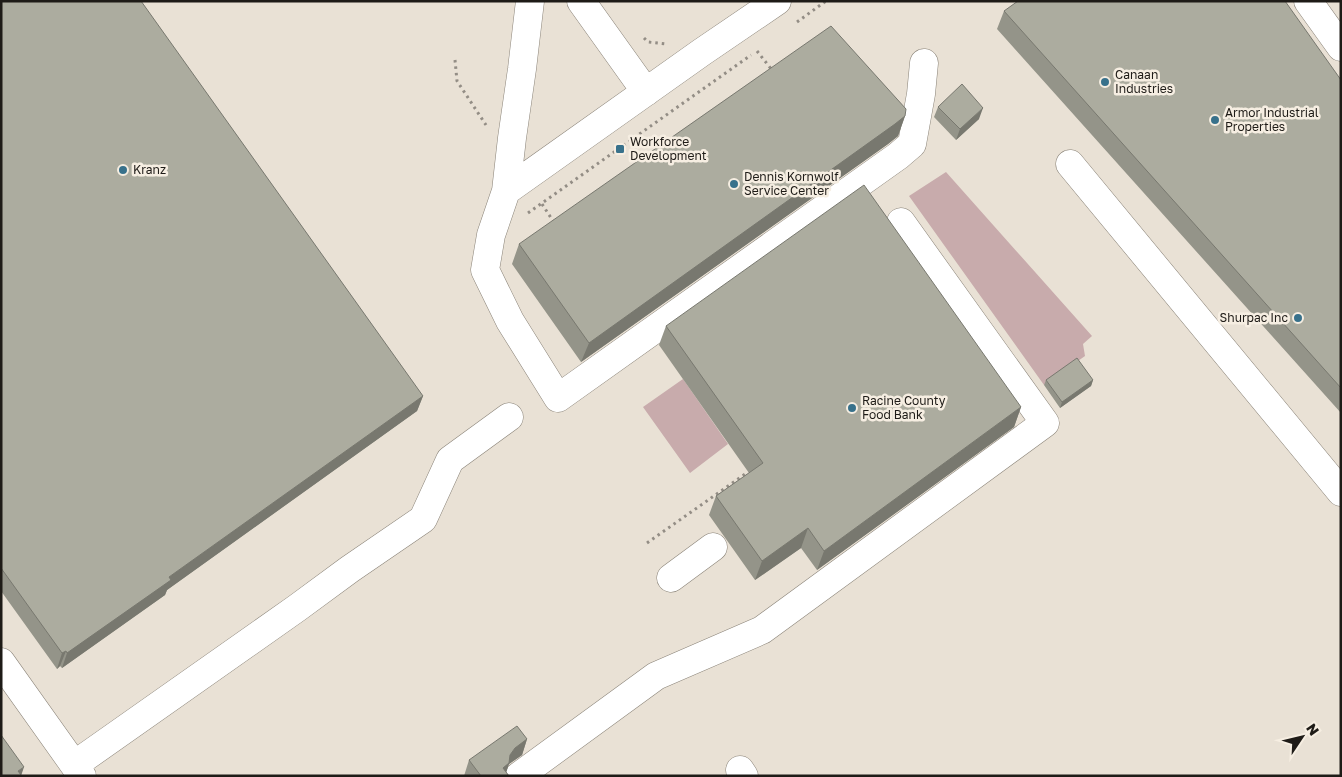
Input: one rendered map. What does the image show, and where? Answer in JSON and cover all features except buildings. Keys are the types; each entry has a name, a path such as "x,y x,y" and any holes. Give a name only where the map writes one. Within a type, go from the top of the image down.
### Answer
{"street":[{"path":"530,1 506,191 491,235 485,270 510,322 558,398 898,156 912,144 921,94 924,62"},
{"path":"581,1 646,92"},
{"path":"506,191 777,1"},
{"path":"1308,1 1341,47"},
{"path":"1070,164 1341,492"},
{"path":"519,776 656,676 762,630 1045,423 901,222"},
{"path":"1,662 78,770 350,569 424,519 450,460 509,417"},
{"path":"671,578 713,547"}],"path":[{"path":"796,23 826,1"},
{"path":"526,214 757,51 773,71"},
{"path":"455,60 456,81 489,129"},
{"path":"542,204 560,231"},
{"path":"647,543 748,472"}],"shaded area":[{"path":"946,172 1092,336 1083,344 1085,356 1044,385 909,196"},
{"path":"683,379 728,444 690,473 643,407"}],"place":[{"name":"Canaan Industries","path":"1105,82"},
{"name":"Armor Industrial Properties","path":"1215,120"},
{"name":"Workforce Development","path":"620,149"},
{"name":"Kranz","path":"123,170"},
{"name":"Dennis Kornwolf Service Center","path":"734,184"},
{"name":"Shurpac Inc","path":"1298,318"},
{"name":"Racine County Food Bank","path":"852,408"}]}
